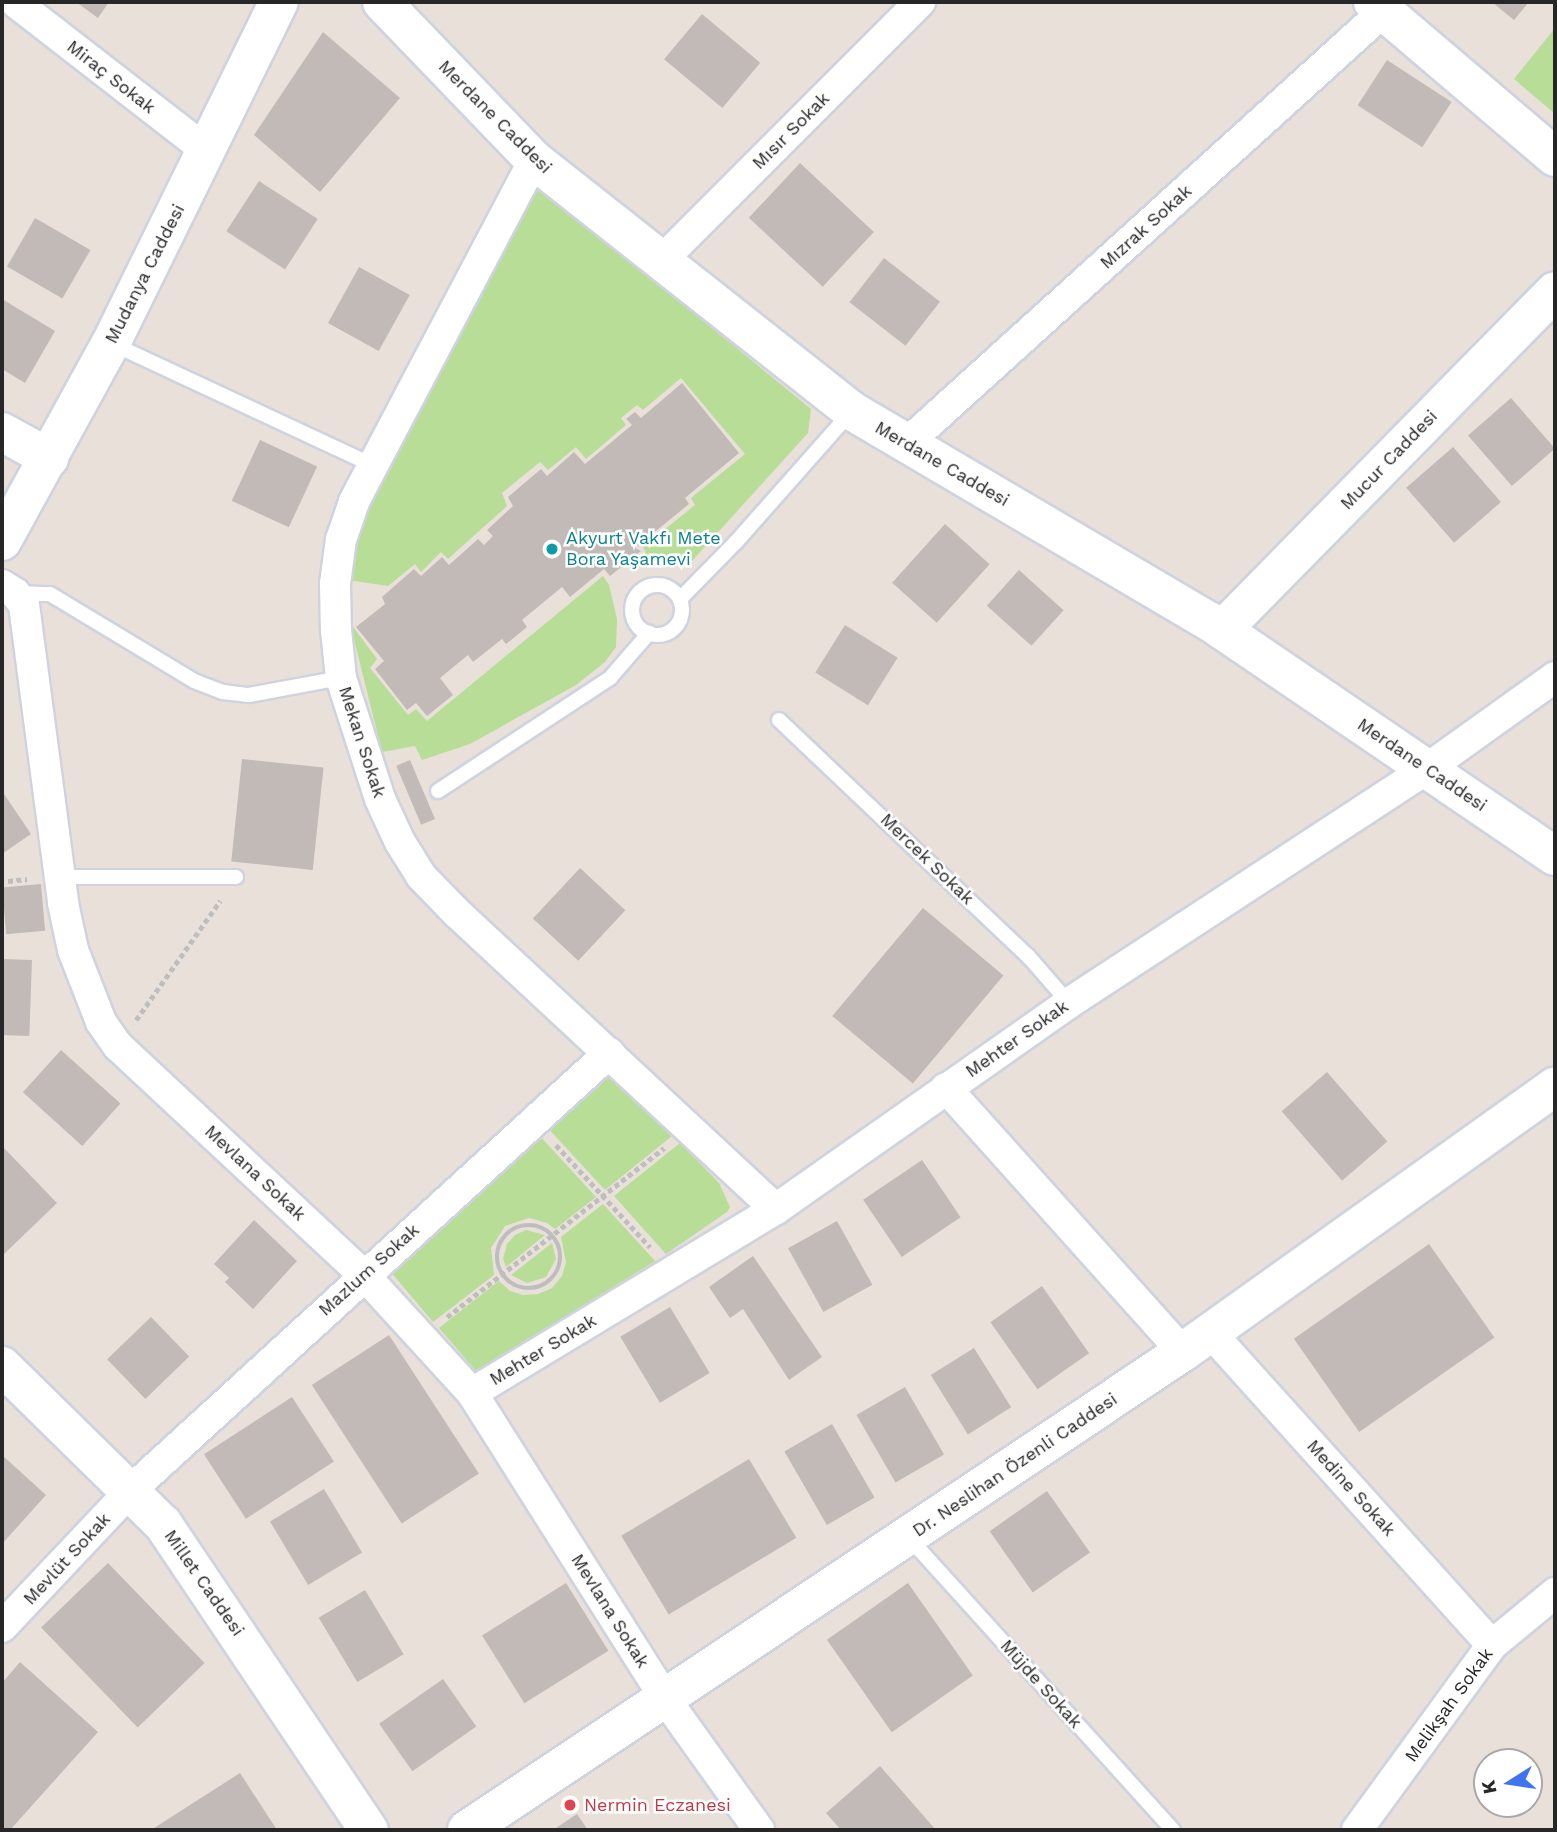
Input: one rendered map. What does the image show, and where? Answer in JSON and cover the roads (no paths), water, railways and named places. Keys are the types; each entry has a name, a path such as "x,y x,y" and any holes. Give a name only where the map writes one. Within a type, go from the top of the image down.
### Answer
{"street":[{"name":"Miraç Sokak","path":"15,2 207,151"},
{"name":"Mudanya Caddesi","path":"2,541 111,343 279,2"},
{"name":"Merdane Caddesi","path":"382,2 534,160 852,411 1222,630 1555,856"},
{"name":"Mısır Sokak","path":"662,260 920,2"},
{"path":"1378,7 1555,157"},
{"name":"Mızrak Sokak","path":"907,443 1378,7"},
{"name":"Mekan Sokak","path":"534,160 372,465 341,539 335,596 341,678 380,799 400,842 421,876 457,914 776,1209"},
{"name":"Mucur Caddesi","path":"1222,630 1555,291"},
{"path":"2,432 50,458"},
{"name":"Mevlana Sokak","path":"8,589 24,605 59,877 73,950 85,986 102,1022 118,1046 364,1275 472,1394 666,1700 759,1830"},
{"name":"Mehter Sokak","path":"472,1394 776,1209 1069,1003 1428,768 1555,677"},
{"name":"Mazlum Sokak","path":"131,1490 364,1275 610,1054"},
{"name":"Dr. Neslihan Özenli Caddesi","path":"467,1830 666,1700 1197,1342 1555,1087"},
{"name":"Medine Sokak","path":"946,1088 1492,1645"},
{"name":"Millet Caddesi","path":"2,1366 163,1524 194,1565 369,1830"},
{"name":"Mevlüt Sokak","path":"2,1628 131,1490"},
{"name":"Melikşah Sokak","path":"1357,1830 1492,1645 1555,1593"}],"lane":[{"path":"111,343 372,465"},
{"path":"680,599 736,542 852,411"},
{"path":"662,585 676,593 680,599 681,615 673,629 657,635 641,629 633,614 632,606 640,591 662,585"},
{"path":"8,589 50,594 194,681 223,692 249,695 341,678"},
{"path":"438,790 610,678 649,633"},
{"name":"Mercek Sokak","path":"779,720 1028,956 1069,1003"},
{"path":"59,877 236,877"},
{"name":"Müjde Sokak","path":"908,1537 1173,1830"}],"place":[{"name":"Akyurt Vakfı Mete Bora Yaşamevi","path":"552,549"},
{"name":"Nermin Eczanesi","path":"570,1805"}]}
